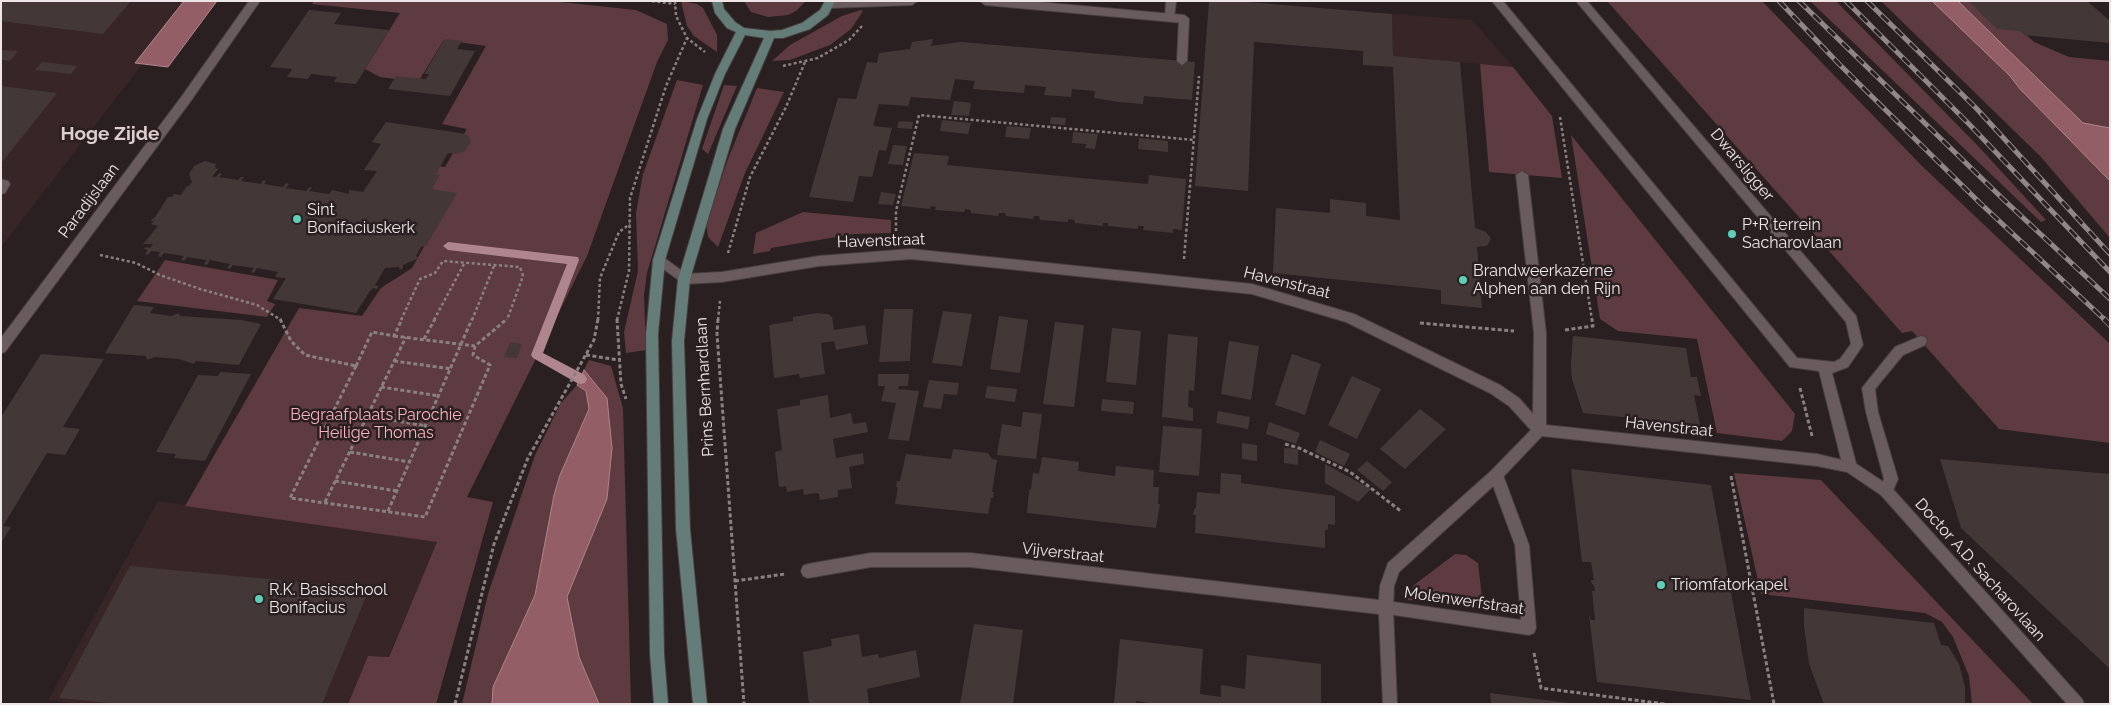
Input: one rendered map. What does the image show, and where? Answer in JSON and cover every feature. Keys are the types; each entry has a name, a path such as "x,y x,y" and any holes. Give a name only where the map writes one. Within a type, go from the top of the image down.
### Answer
{"main road":[{"path":"717,1 719,10 724,18 742,31 770,36 806,26 816,20 829,3"},
{"path":"661,704 657,654 652,334 659,260 702,119 720,74 742,31"},
{"name":"Prins Bernhardlaan","path":"700,704 683,520 678,341 684,279 728,129 770,36"}],"street":[{"name":"Paradijslaan","path":"1,348 186,98 255,1"},
{"path":"829,3 912,1"},
{"path":"985,1 1184,19 1182,61"},
{"path":"1163,1 1166,17"},
{"path":"1166,17 1171,1"},
{"path":"1496,1 1794,363"},
{"name":"Dwarsligger","path":"1581,1 1852,320 1857,345 1844,363 1835,368 1794,363"},
{"path":"1522,174 1540,333 1540,430"},
{"name":"Havenstraat","path":"684,279 722,276 820,261 910,254 1252,289 1350,318 1469,376 1495,389 1514,402 1540,430 1817,460 1850,467"},
{"path":"659,260 684,279"},
{"path":"1886,491 1891,480 1872,412 1868,388 1899,352 1921,341"},
{"path":"1824,367 1850,467"},
{"name":"Molenwerfstraat","path":"1390,704 1386,608 1387,586 1393,568 1496,475 1540,430"},
{"name":"Doctor A.D. Sacharovlaan","path":"1850,467 1886,491 2077,704"},
{"name":"Molenwerfstraat","path":"1386,608 1530,628 1522,545 1496,475"},
{"name":"Vijverstraat","path":"808,571 871,560 970,560 1386,608"}],"path":[{"path":"652,1 675,3"},
{"name":"Prins Bernhardlaan","path":"744,704 717,334 722,276 750,177 790,100 804,62 818,58 849,40 861,28 876,2"},
{"path":"455,704 494,544 528,458 564,391 586,355 598,326 600,278 619,232 630,224 630,198 666,86 687,38"},
{"path":"1182,282 1199,66"},
{"path":"896,255 896,211 919,115 1194,140"},
{"path":"1417,323 1540,333 1594,326 1560,116"},
{"path":"72,250 136,263 176,281 257,305 280,319 291,341 305,355 356,366"},
{"path":"394,336 420,279 435,273 443,261 520,267 523,276 507,320 475,346 473,355 490,365 425,517 290,498 372,332 394,336 424,339 460,346 475,346"},
{"path":"424,339 465,262"},
{"path":"388,512 452,369 494,266"},
{"path":"325,502 406,337"},
{"path":"586,355 619,360"},
{"path":"394,361 452,369"},
{"path":"1794,363 1817,460"},
{"path":"381,387 439,396"},
{"path":"368,416 426,426"},
{"path":"1285,444 1299,448 1350,472 1371,486 1402,512"},
{"path":"1726,451 1774,704"},
{"path":"350,452 410,462"},
{"path":"335,482 397,491"},
{"path":"736,581 808,571"},
{"path":"1530,628 1541,688 1666,704"},
{"path":"1610,697 1610,704"}],"shaded area":[{"path":"1,1 191,1 1,247"},
{"path":"184,1 217,1 168,67 135,63"},
{"path":"1932,1 1958,1 2083,123 2110,128 2110,181 2020,89 2010,76"},
{"path":"1392,14 1472,20 1513,67 1393,56"},
{"path":"584,370 607,398 612,448 607,499 567,597 579,657 599,704 492,704 493,687 535,595 554,495 560,475 589,409 586,391 577,385"},
{"name":"R.K. Basisschool Bonifacius","path":"158,501 438,542 388,657 368,656 348,704 81,704 48,700"}],"green space":[{"name":"Begraafplaats Parochie Heilige Thomas","path":"314,1 551,1 636,10 667,24 668,40 657,62 587,256 467,497 493,502 436,704 348,704 368,656 389,657 437,542 185,506 299,308 362,316 381,288 412,268 435,227 422,164 445,167 467,129 442,124 486,46 444,40 418,82 380,77 365,69 400,13 312,4"},
{"path":"681,1 697,4 703,8 717,35 717,52 694,36 687,26"},
{"path":"744,1 806,1 796,11 788,15 768,17 751,12"},
{"path":"1607,1 1762,1 1922,166 2110,344 2110,443 1999,429 1912,331 1902,333"},
{"path":"1810,1 1836,1 1978,146 2046,220 2041,222"},
{"path":"1881,1 1932,1 2010,76 2020,89 2110,181 2110,238 2041,157"},
{"path":"1958,1 1989,1 2034,42 2069,57 2110,61 2110,128 2083,123"},
{"path":"863,11 851,29 830,45 790,60 772,61 790,45 842,16"},
{"path":"1480,64 1513,67 1552,116 1562,178 1489,172"},
{"path":"677,80 703,85 647,273 644,295 646,350 626,353 624,332 638,271 636,213 643,174"},
{"path":"724,85 737,86 708,154 702,149"},
{"path":"757,88 784,92 745,173 718,247 708,237 706,223 728,159"},
{"path":"1571,135 1795,414 1792,431 1782,441 1717,433 1697,339 1618,331 1600,319"},
{"path":"803,212 891,220 891,233 854,234 771,248 770,251 753,254 756,233"},
{"path":"165,260 278,280 267,301 275,304 267,317 137,301"},
{"path":"589,360 611,366 623,408 631,704 599,704 579,657 567,597 607,499 612,448 607,398 584,370"},
{"path":"577,385 586,391 589,409 560,475 554,495 535,595 493,687 492,704 462,704 488,594 535,455 561,403"},
{"path":"1734,473 1821,480 2033,704 1972,704 1969,676 1953,637 1942,622 1925,613 1761,594"},
{"path":"1455,554 1466,555 1478,563 1483,606 1407,600 1414,585"}],"building":[{"path":"1,1 131,1 103,34 1,21"},
{"path":"1209,1 1236,1 1392,14 1393,56 1460,62 1475,228 1486,232 1491,239 1487,246 1477,247 1482,308 1441,304 1441,290 1273,273 1276,208 1330,213 1330,199 1366,203 1366,216 1400,220 1393,67 1363,65 1363,51 1254,42 1248,191 1195,186"},
{"path":"1968,1 2087,1 2110,21 2110,43 2024,35 2020,31 1997,29"},
{"path":"309,10 341,13 334,24 389,30 356,84 334,82 337,77 311,74 308,79 287,77 292,69 270,67"},
{"path":"445,39 462,41 457,49 475,51 450,96 388,89 396,76 426,79 429,74 424,74"},
{"path":"933,39 931,46 961,42 1195,62 1192,100 1144,96 1143,104 1118,102 1094,98 1095,91 1072,89 1071,97 1044,95 1046,87 1025,85 1024,93 973,89 975,81 955,79 950,100 911,97 908,106 879,104 873,126 892,128 886,151 879,150 872,177 859,176 853,202 809,197 838,98 856,99 867,62 877,63 879,53 910,49 912,42"},
{"path":"1,50 18,51 10,61 1,60"},
{"path":"42,62 77,66 71,74 35,70"},
{"path":"1,86 57,93 3,161 1,160"},
{"path":"954,101 971,103 969,116 951,115"},
{"path":"1051,117 1066,118 1065,125 1050,124"},
{"path":"942,120 971,123 968,134 940,131"},
{"path":"899,121 913,122 912,129 897,128"},
{"name":"Sint Bonifaciuskerk","path":"386,122 460,133 468,135 471,141 465,151 456,154 448,153 436,174 440,175 432,189 457,193 426,246 421,247 416,256 419,258 403,265 403,268 400,270 399,267 385,268 375,285 378,286 377,289 373,288 370,291 356,313 273,299 286,278 275,277 278,272 257,268 254,273 251,272 254,268 233,265 230,269 227,268 230,264 210,260 207,265 204,264 207,260 187,257 184,261 181,260 184,256 164,253 161,257 158,256 160,252 151,251 148,255 145,254 148,250 144,249 146,247 150,248 153,244 143,244 158,226 151,224 154,221 150,221 155,217 168,197 172,197 174,194 181,195 189,186 192,182 189,174 194,166 205,161 216,164 216,169 219,168 212,177 216,177 219,173 222,174 219,177 238,180 244,177 241,181 261,184 263,180 266,181 264,184 283,187 286,183 289,184 286,188 306,191 309,187 312,188 309,191 329,194 332,190 349,194 349,190 363,192 377,171 364,170 381,144 372,142"},
{"path":"1007,126 1031,128 1029,139 1005,137"},
{"path":"1073,132 1098,134 1095,149 1085,148 1086,144 1072,143"},
{"path":"1139,138 1168,141 1168,152 1138,149"},
{"path":"893,145 907,146 903,165 888,164"},
{"path":"914,153 949,156 947,165 1081,178 1148,184 1149,175 1186,179 1182,230 1173,229 1173,233 1143,230 1144,226 1138,226 1138,229 1108,226 1108,223 1103,223 1103,226 1075,223 1074,220 1068,219 1068,222 1040,220 1039,216 1034,216 1033,219 1006,216 1005,213 999,213 998,216 971,213 970,210 965,209 964,212 935,210 936,207 931,206 930,209 901,206"},
{"path":"881,192 896,194 893,205 878,204"},
{"path":"134,305 154,307 150,313 171,316 179,313 180,316 241,320 261,324 239,365 196,361 194,364 179,359 155,357 147,360 146,356 105,353"},
{"path":"884,309 913,309 910,361 879,362"},
{"path":"943,311 972,314 962,366 932,363"},
{"path":"817,313 828,314 832,317 834,330 865,325 868,344 836,350 834,341 821,343 825,374 800,378 799,374 774,378 769,325 793,321 793,317"},
{"path":"999,316 1028,320 1020,373 990,369"},
{"path":"1055,322 1084,325 1074,407 1043,404"},
{"path":"1112,328 1141,331 1136,385 1106,382"},
{"path":"1168,334 1198,337 1194,391 1189,390 1188,407 1193,408 1193,421 1162,417"},
{"path":"1573,336 1686,348 1691,377 1697,377 1701,396 1694,395 1700,425 1583,413 1572,379"},
{"path":"1229,341 1259,346 1251,400 1221,394"},
{"path":"510,342 522,344 517,358 504,357"},
{"path":"41,354 104,359 63,427 80,429 65,455 47,453 3,526 11,527 1,543 1,417"},
{"path":"1292,354 1321,364 1305,415 1275,405"},
{"path":"220,372 251,374 205,461 174,458 176,454 156,452 198,375 218,376"},
{"path":"878,374 909,374 908,386 899,386 898,389 919,391 909,441 888,439 896,403 881,401 885,386 878,386"},
{"path":"1352,376 1381,389 1357,439 1328,425"},
{"path":"929,380 959,383 957,395 944,394 941,409 923,407"},
{"path":"987,386 1017,389 1015,402 985,398"},
{"path":"828,395 830,418 851,413 853,424 866,422 868,432 833,439 836,458 863,453 864,464 849,467 852,488 838,490 838,497 820,500 819,494 816,493 804,495 803,489 787,492 786,486 779,487 775,452 782,450 777,409 800,405 800,400"},
{"path":"1102,399 1134,402 1133,414 1101,411"},
{"path":"1420,409 1446,429 1405,469 1380,449"},
{"path":"1218,411 1250,417 1248,429 1216,423"},
{"path":"1023,412 1042,414 1036,459 997,455 1002,424 1021,427"},
{"path":"1269,422 1300,433 1296,444 1266,434"},
{"path":"1163,426 1202,429 1199,476 1159,472"},
{"path":"1320,440 1350,454 1344,466 1315,452"},
{"path":"1242,443 1257,445 1257,461 1242,459"},
{"path":"1284,448 1298,449 1298,465 1284,463"},
{"path":"953,449 988,453 992,459 997,460 992,492 994,492 993,498 991,498 988,514 895,504 898,487 896,487 897,481 900,481 906,454 951,459"},
{"path":"1042,457 1079,462 1078,471 1115,476 1116,466 1154,470 1153,487 1159,487 1158,504 1160,504 1156,528 1027,513 1033,473 1039,474"},
{"path":"1940,459 2110,474 2110,669 1961,528"},
{"path":"1367,461 1392,482 1383,491 1357,470"},
{"path":"1325,464 1371,489 1358,502 1325,483"},
{"name":"Triomfatorkapel","path":"1571,469 1711,485 1751,700 1597,682 1589,614 1591,620 1595,620 1592,591 1595,591 1591,580 1594,580 1591,562 1582,562"},
{"path":"1221,473 1241,475 1241,483 1335,496 1335,525 1328,524 1328,530 1325,530 1325,548 1195,533 1196,515 1193,515 1196,508 1197,492 1220,494"},
{"path":"130,566 369,589 322,704 120,704 59,698"},
{"path":"1804,608 1934,623 1941,645 1948,646 1959,664 1965,687 1965,704 1824,704 1809,664 1804,625"},
{"path":"974,624 1023,630 1013,704 960,704"},
{"path":"859,634 862,657 878,654 879,658 916,650 920,677 867,689 869,704 809,704 803,652 832,646 831,639"},
{"path":"1120,639 1203,649 1200,694 1221,697 1221,685 1245,689 1247,655 1321,664 1321,704 1156,704 1136,701 1136,704 1114,704"},
{"path":"1490,693 1569,703 1569,704 1491,704"}],"waterway":[{"path":"448,246 574,260 537,355 581,379"}],"railway":[{"path":"1779,1 1840,65 1980,203 2105,320"},
{"path":"1799,1 2004,200 2110,299"},
{"path":"1846,1 1968,123 2110,272"},
{"path":"1867,1 1976,108 2110,254"},
{"path":"2105,320 2110,325"}],"place":[{"name":"Sint Bonifaciuskerk","path":"297,219"},
{"name":"P+R terrein Sacharovlaan","path":"1732,234"},
{"name":"Brandweerkazerne Alphen aan den Rijn","path":"1463,280"},
{"name":"Triomfatorkapel","path":"1661,585"},
{"name":"R.K. Basisschool Bonifacius","path":"259,599"}],"district":[{"name":"Hoge Zijde","path":"110,134"}]}
